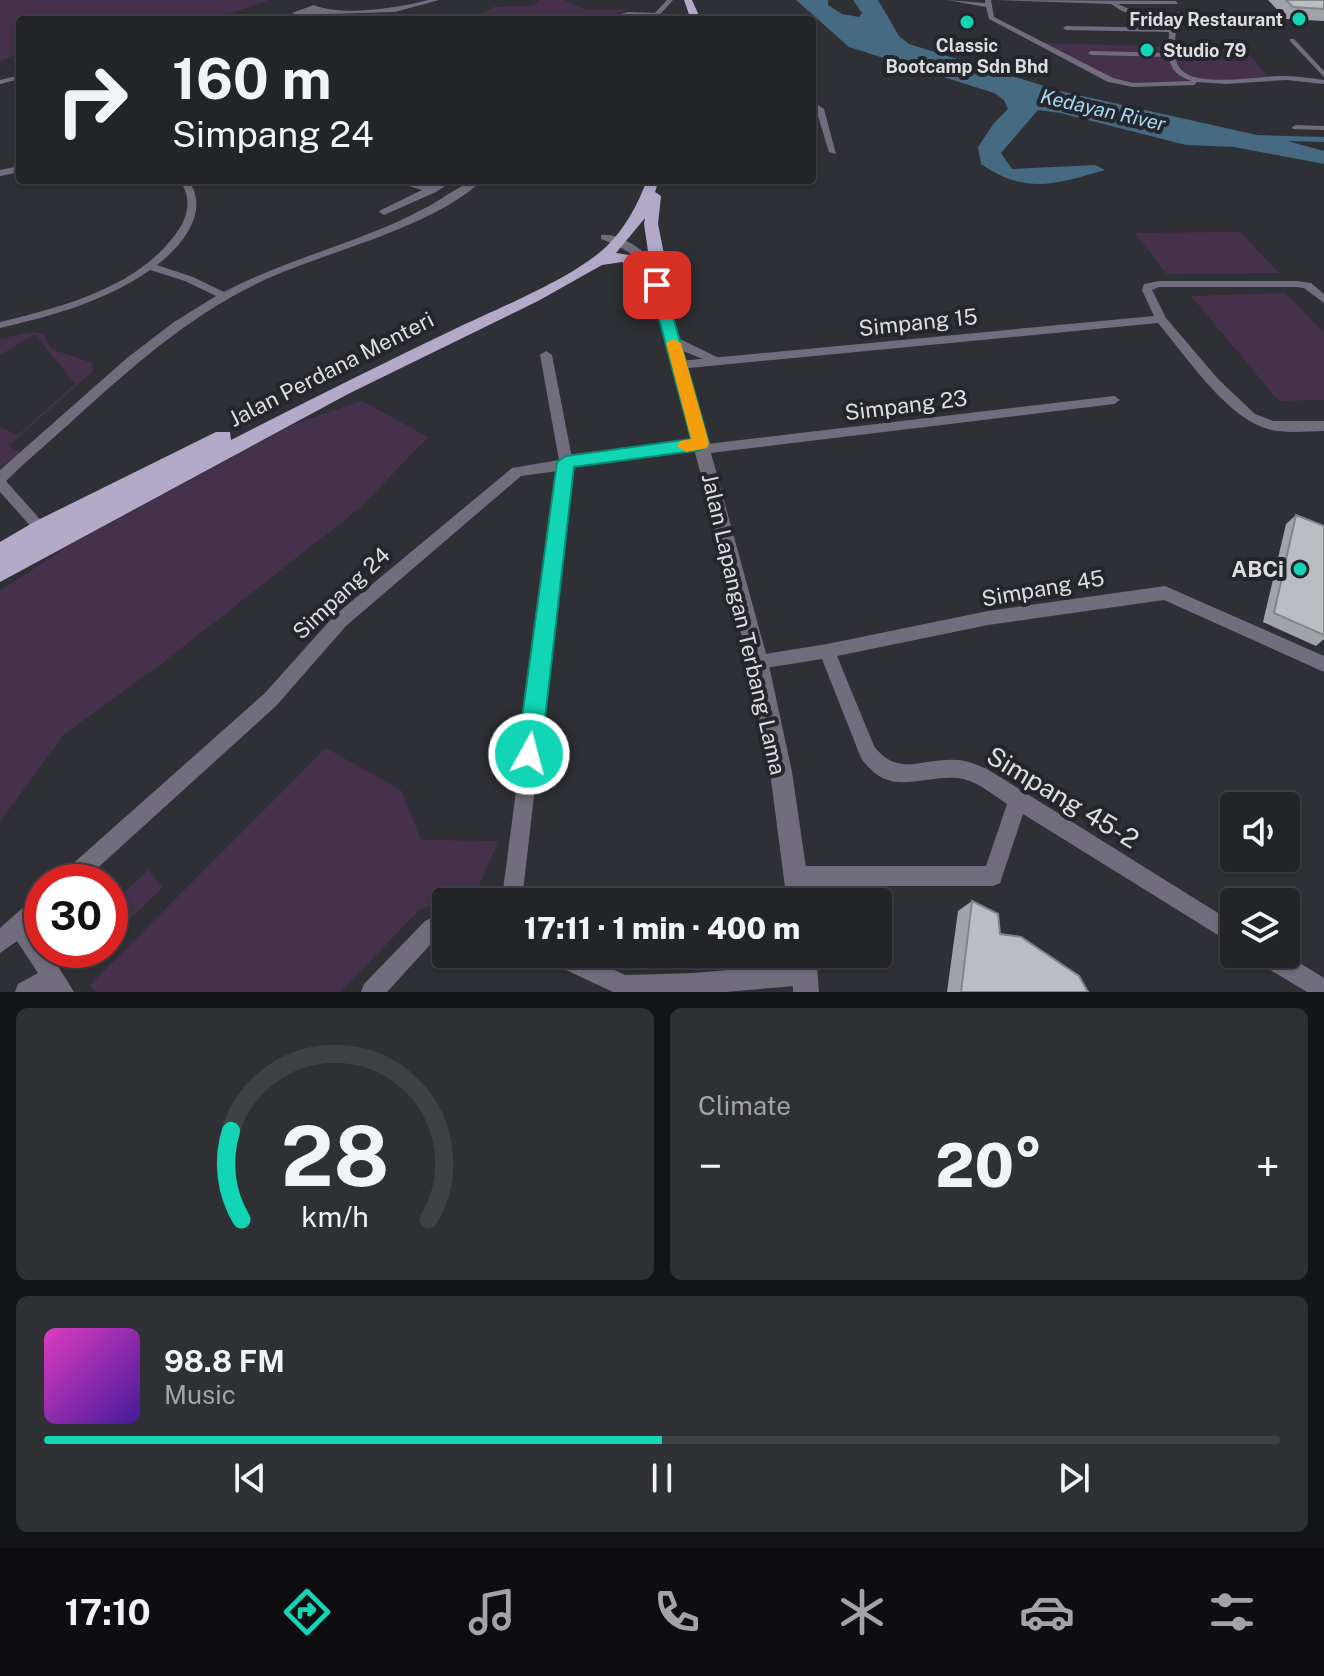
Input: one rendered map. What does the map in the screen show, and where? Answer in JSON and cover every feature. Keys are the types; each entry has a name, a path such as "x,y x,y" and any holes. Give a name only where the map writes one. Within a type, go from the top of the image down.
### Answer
{"main road":[{"name":"Jalan Perdana Menteri","path":"0,573 41,528 342,390 533,298 596,262 612,239 639,184"},
{"name":"Jalan Perdana Menteri","path":"0,553 70,513 494,305 578,260 612,239 640,215 652,184"},
{"path":"596,262 617,256 629,257 656,275 658,259 651,224 653,184"}],"street":[{"path":"322,11 395,10 436,0"},
{"path":"656,16 670,0"},
{"path":"950,0 988,2 991,18 1098,74 1133,85 1282,78 1324,82"},
{"path":"1001,0 1176,3"},
{"path":"1111,1 1133,12"},
{"path":"1102,11 1133,12 1163,20 1173,30 1172,55 1181,74 1203,81"},
{"path":"1143,14 1198,14"},
{"path":"619,16 641,16"},
{"path":"1066,28 1173,30"},
{"path":"1292,40 1324,75"},
{"path":"1091,53 1172,55"},
{"path":"816,106 820,109 833,152"},
{"path":"1296,127 1324,128"},
{"path":"0,325 84,300 148,266 178,239 192,212 192,194 186,184"},
{"path":"408,184 433,190"},
{"path":"401,223 384,212 443,184"},
{"path":"41,528 0,481 23,454 157,337 224,296 440,206 473,184"},
{"path":"612,239 648,259 656,275"},
{"path":"148,266 189,279 224,296"},
{"name":"Jalan Lapangan Terbang Lama","path":"656,275 758,661 781,772 797,888"},
{"path":"1324,300 1307,285 1297,284 1148,286 1147,290 1161,319 1214,382 1250,417 1272,426 1324,426"},
{"name":"Simpang 15","path":"679,365 1161,319"},
{"path":"672,341 718,361"},
{"path":"513,888 566,462 546,355"},
{"name":"Simpang 23","path":"702,446 1114,400"},
{"name":"Simpang 24","path":"87,864 270,700 340,621 517,472 566,462 702,446"},
{"name":"Simpang 45","path":"758,661 827,651 988,618 1165,593 1324,664"},
{"name":"Simpang 45-2","path":"827,651 867,752 877,766 898,776 957,768 980,776 1220,926"},
{"path":"796,876 993,876 1018,800"},
{"path":"0,942 24,920"},
{"path":"19,925 58,985 26,992"},
{"path":"372,992 432,928"},
{"path":"586,968 624,986 693,988 805,973"},
{"path":"1288,968 1324,990"}],"shaded area":[{"path":"0,0 269,0 229,16 16,16 16,55 0,61"},
{"path":"540,0 564,0 587,10 629,10 607,16 479,16 493,7 533,6"},
{"path":"1043,43 1244,49 1271,80 1125,85"},
{"path":"1240,232 1279,273 1167,274 1135,233"},
{"path":"1285,293 1324,333 1324,400 1279,401 1191,296"},
{"path":"32,332 44,334 51,349 92,363 93,371 8,446 21,453 0,466 0,427 18,435 75,384 35,334 0,355 0,339"},
{"path":"362,401 428,437 361,507 165,661 63,735 0,822 0,591 70,545 292,425"},
{"path":"326,748 401,790 421,840 498,841 478,888 432,888 432,905 419,910 341,992 96,992 90,985 107,968 128,968 128,947"},
{"path":"148,870 163,887 128,921 128,889"}],"water":[{"name":"Kedayan River","path":"796,0 828,0 828,5 842,14 859,17 862,13 853,0 878,0 899,36 909,44 1060,91 1257,135 1324,137 1324,142 1287,141 1324,151 1324,164 1234,147 1186,145 1038,110 1001,153 1012,169 1095,165 1105,170 1042,184 1012,180 981,164 978,147 1008,109 1004,100 994,93 849,47"}],"building":[{"path":"1286,0 1324,0 1324,9 1293,7"},
{"name":"ABCi","path":"1296,515 1324,526 1324,635 1274,613"},
{"path":"972,901 998,914 1000,934 1021,937 1079,976 1088,992 961,992"}],"slow traffic":[{"path":"673,343 701,443 686,446"}],"place":[{"name":"Friday Restaurant","path":"1299,19"},
{"name":"Classic Bootcamp Sdn Bhd","path":"967,22"},
{"name":"Studio 79","path":"1147,50"},
{"name":"ABCi","path":"1300,569"}],"route":[{"path":"529,754 566,462 701,443 657,285"}]}
